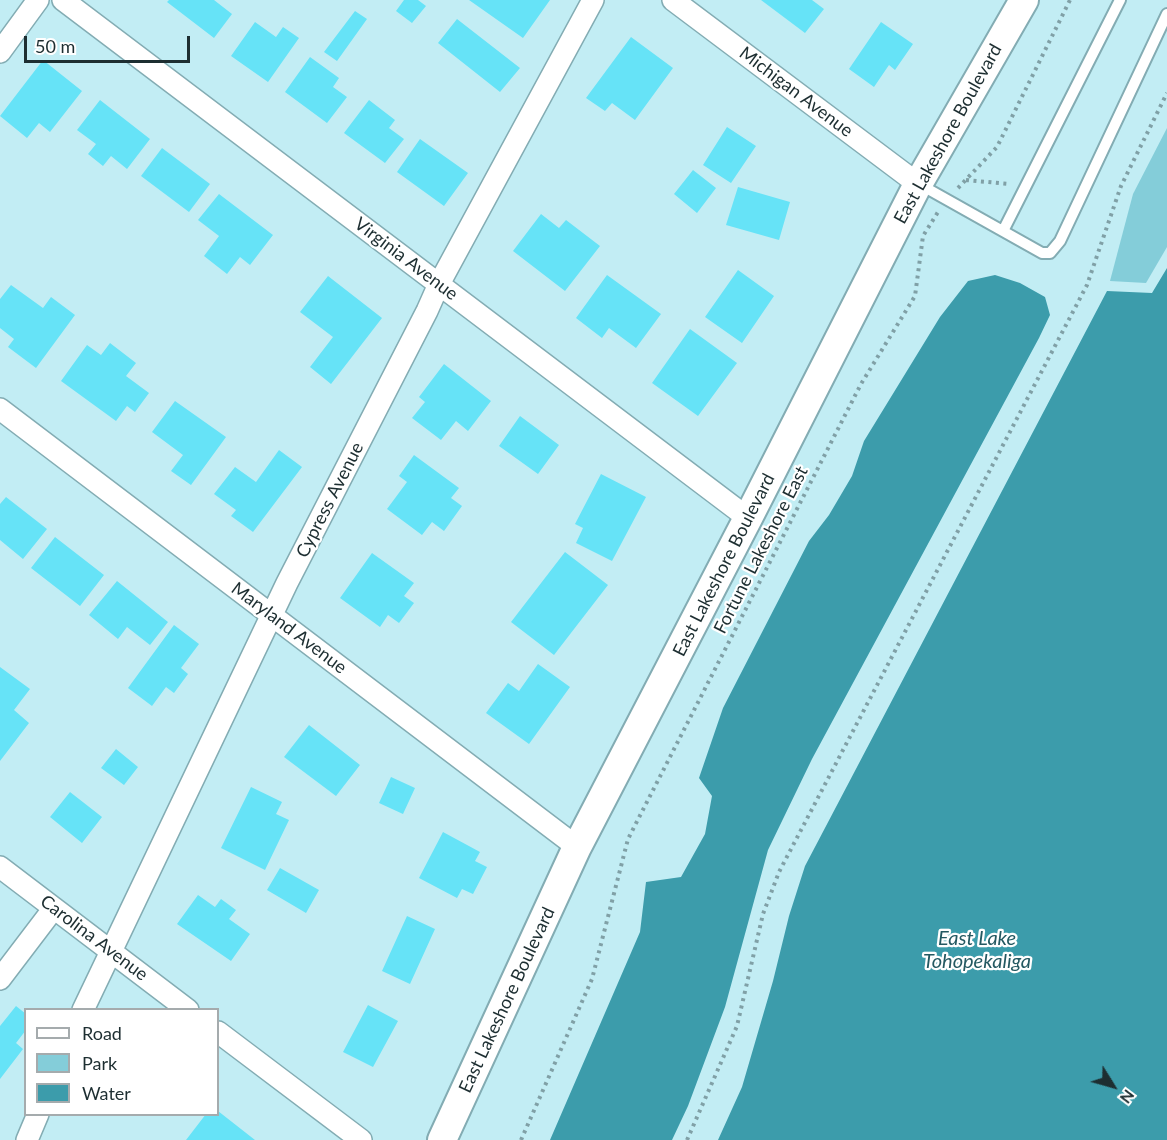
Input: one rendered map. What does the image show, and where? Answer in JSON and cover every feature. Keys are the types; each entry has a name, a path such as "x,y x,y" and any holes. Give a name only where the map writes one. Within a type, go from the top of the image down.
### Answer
{"street":[{"path":"0,52 38,0"},
{"name":"Virginia Avenue","path":"63,0 748,518"},
{"name":"Cypress Avenue","path":"84,1008 273,615 439,284 593,0"},
{"name":"Michigan Avenue","path":"673,0 918,184"},
{"name":"East Lakeshore Boulevard","path":"442,1140 577,847 918,184 1024,0"},
{"name":"Maryland Avenue","path":"0,409 577,847"},
{"name":"Carolina Avenue","path":"0,867 185,1008"},
{"path":"0,979 54,908"},
{"path":"219,1033 361,1140"},
{"path":"27,1140 37,1116"}],"lane":[{"path":"1003,231 1120,0"},
{"path":"918,184 1042,253 1050,253 1056,249 1167,14"}],"path":[{"name":"Fortune Lakeshore East","path":"521,1140 592,979 628,839 861,384 915,296 923,236 947,200 997,147 1070,0"},
{"path":"687,1140 737,1026 764,914 779,872 1087,285 1121,186 1167,93"},
{"path":"965,180 1016,184"}],"green space":[{"path":"1167,128 1167,247 1146,283 1110,281 1133,194"}],"water":[{"name":"East Lake Tohopekaliga","path":"1167,268 1167,1140 718,1140 742,1087 805,866 1107,291 1152,293"},
{"path":"995,275 1020,283 1045,297 1050,315 812,759 768,850 725,1007 688,1106 672,1140 550,1140 640,932 646,882 681,877 705,834 712,796 699,778 723,708 809,541 829,515 852,476 864,441 940,317 968,281"}],"building":[{"path":"169,0 214,0 232,14 214,38 167,2"},
{"path":"404,0 418,0 426,6 412,23 396,11"},
{"path":"469,0 550,0 523,38"},
{"path":"761,0 812,0 824,9 805,33"},
{"path":"355,11 367,19 337,61 324,52"},
{"path":"457,19 520,68 500,92 438,43"},
{"path":"255,22 276,37 283,27 299,38 268,82 231,56"},
{"path":"881,22 913,44 895,70 889,65 874,87 849,69"},
{"path":"631,37 673,68 635,120 612,103 605,111 586,98"},
{"path":"310,57 339,78 333,87 347,97 327,123 285,92"},
{"path":"43,60 82,91 50,132 39,123 27,138 0,116"},
{"path":"100,100 150,139 127,169 111,156 103,166 88,154 96,144 77,130"},
{"path":"369,100 395,120 389,128 404,139 385,163 344,133"},
{"path":"727,127 756,146 731,183 703,165"},
{"path":"420,139 468,173 444,206 397,172"},
{"path":"162,148 210,184 189,212 141,176"},
{"path":"693,170 716,188 697,213 674,194"},
{"path":"738,187 790,202 779,240 726,225"},
{"path":"219,194 273,235 250,265 240,257 227,274 204,256 219,236 198,220"},
{"path":"541,214 559,228 566,220 600,246 565,291 513,251"},
{"path":"738,270 774,296 742,343 705,317"},
{"path":"607,275 661,314 636,348 609,328 602,338 576,318"},
{"path":"328,276 382,318 331,384 310,367 333,337 300,312"},
{"path":"11,285 43,308 51,297 75,315 36,368 8,347 14,339 0,328 0,299"},
{"path":"690,329 737,363 698,416 652,383"},
{"path":"110,343 136,363 126,376 149,393 135,412 127,406 116,421 61,381 87,345 101,355"},
{"path":"444,364 491,401 468,431 456,421 441,440 412,418 425,402 419,397"},
{"path":"175,401 226,437 191,485 171,471 183,455 152,432"},
{"path":"520,416 559,445 538,474 499,446"},
{"path":"279,450 302,467 253,532 231,516 236,510 214,494 235,467 256,482"},
{"path":"414,455 459,488 451,498 462,506 444,531 432,522 422,535 387,509 407,482 399,476"},
{"path":"601,474 646,497 612,561 576,543 583,528 575,524"},
{"path":"6,497 47,529 23,559 0,540 0,504"},
{"path":"55,537 104,575 80,606 31,568"},
{"path":"565,552 608,585 554,655 511,622"},
{"path":"372,553 414,583 404,596 414,603 399,623 388,615 380,627 340,598"},
{"path":"117,581 168,622 150,645 127,627 118,639 89,615"},
{"path":"174,625 199,644 181,668 188,674 174,693 166,687 152,706 128,688"},
{"path":"538,664 570,687 529,744 486,713 508,683 519,691"},
{"path":"0,667 30,689 14,710 29,723 0,761"},
{"path":"309,725 360,765 336,796 284,757"},
{"path":"116,749 138,767 124,785 101,768"},
{"path":"391,777 415,788 403,814 379,803"},
{"path":"251,787 282,802 276,814 289,820 265,870 221,848"},
{"path":"70,792 102,817 82,843 50,817"},
{"path":"443,832 480,852 475,861 487,867 473,894 462,889 457,898 419,878"},
{"path":"280,868 319,890 306,913 267,890"},
{"path":"198,895 215,907 221,899 236,910 229,919 250,934 231,961 177,924"},
{"path":"407,916 435,929 410,984 382,971"},
{"path":"368,1005 398,1021 373,1067 343,1052"},
{"path":"16,1006 24,1012 24,1033 16,1043 23,1049 0,1079 0,1026"},
{"path":"219,1112 255,1140 186,1140 204,1116 219,1116"}]}
